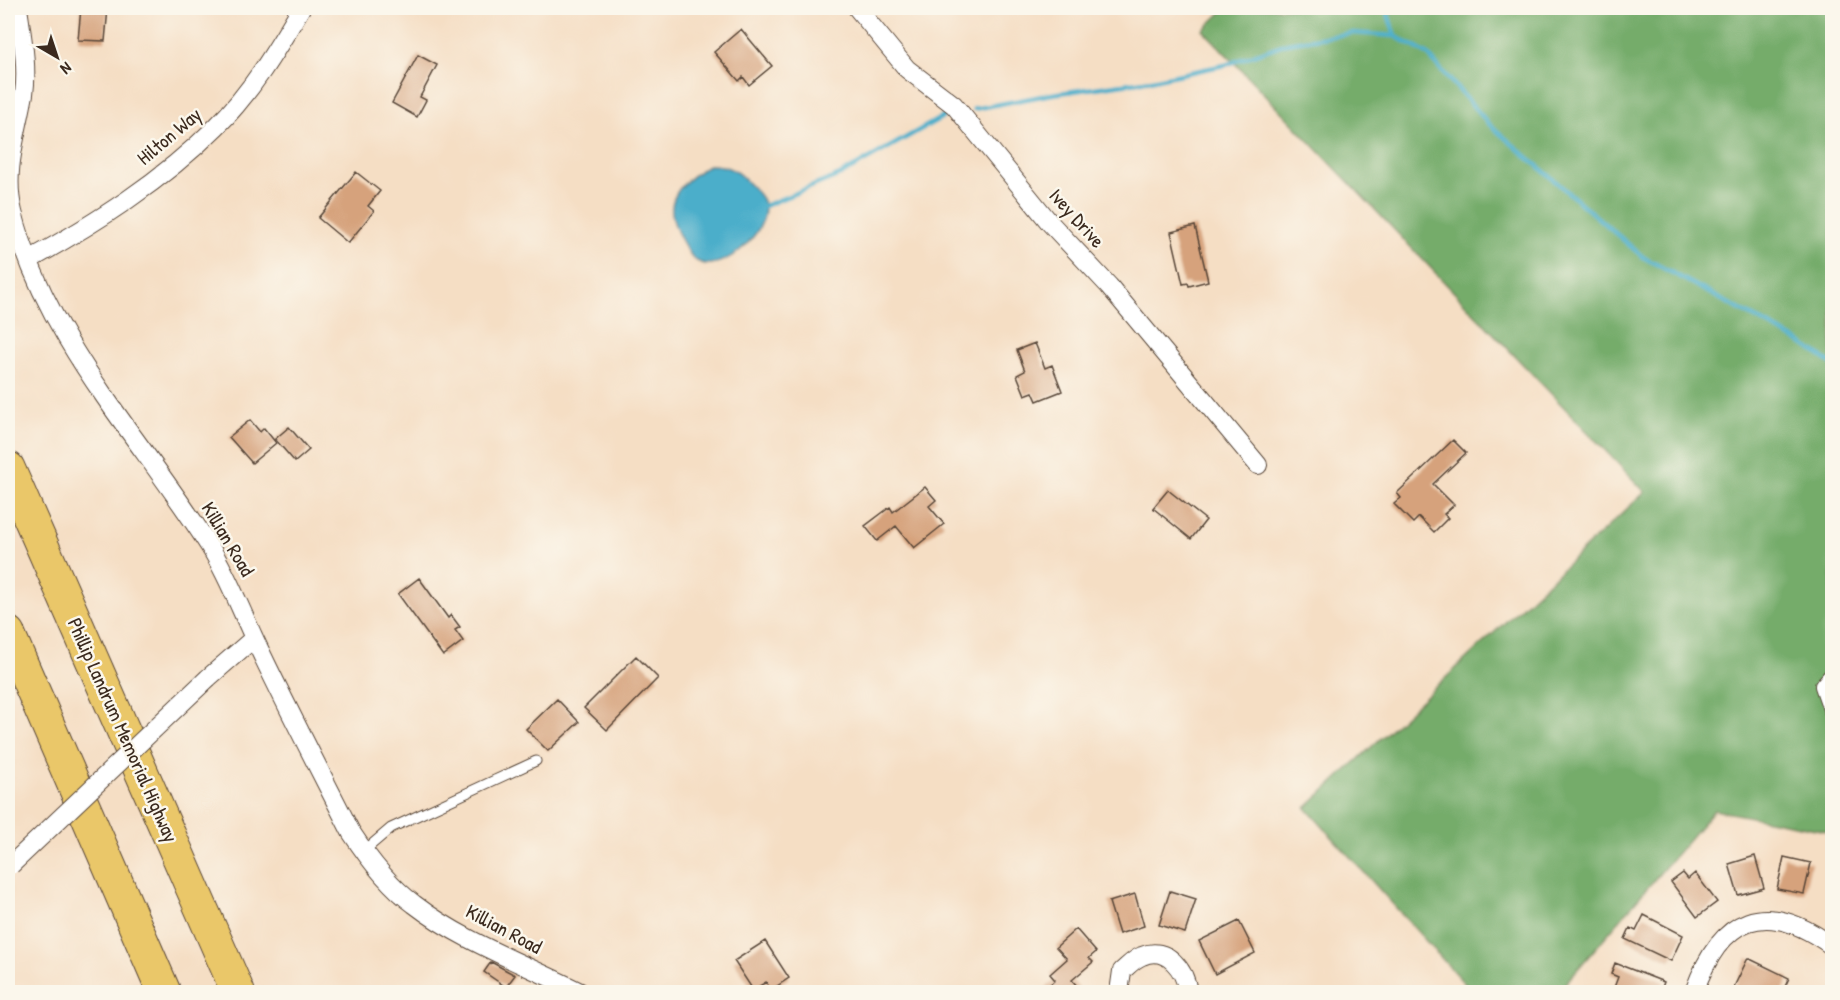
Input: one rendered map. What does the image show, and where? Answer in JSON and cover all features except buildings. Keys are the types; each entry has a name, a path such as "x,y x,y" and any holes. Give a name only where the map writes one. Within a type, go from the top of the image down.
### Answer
{"highway":[{"name":"Phillip Landrum Memorial Highway","path":"8,468 238,993"},
{"path":"8,633 164,993"}],"street":[{"name":"Killian Road","path":"18,8 24,56 24,93 11,155 9,184 14,213 29,260 52,308 109,404 211,548 231,584 254,638 351,832 364,851 388,881 414,904 508,958 580,993"},
{"name":"Hilton Way","path":"29,260 78,233 162,174 217,126 274,54 301,8"},
{"name":"Ivey Drive","path":"857,8 907,69 954,105 1050,223 1109,286 1258,465"},
{"path":"9,867 208,678 254,638"},
{"path":"1833,677 1824,686 1824,691 1833,709"},
{"path":"1694,993 1703,967 1718,945 1729,931 1747,922 1772,918 1796,923 1833,946"},
{"path":"1119,993 1122,971 1142,956 1158,953 1172,960 1179,968 1186,980 1188,993"}],"lane":[{"path":"364,851 391,828 536,761"}],"green space":[{"path":"1226,8 1832,8 1832,832 1714,810 1558,992 1472,992 1306,808 1645,492 1203,30"}],"water":[{"path":"709,165 726,167 740,175 762,198 764,213 760,226 739,251 712,264 700,262 690,254 675,226 672,214 672,204 676,194 694,175"}],"waterway":[{"path":"1386,8 1395,36"},
{"path":"974,109 1052,94 1152,80 1225,65 1287,43 1353,33 1395,36 1427,54 1489,124 1643,257 1803,344 1832,364"},
{"path":"764,206 840,175 946,115"}]}
